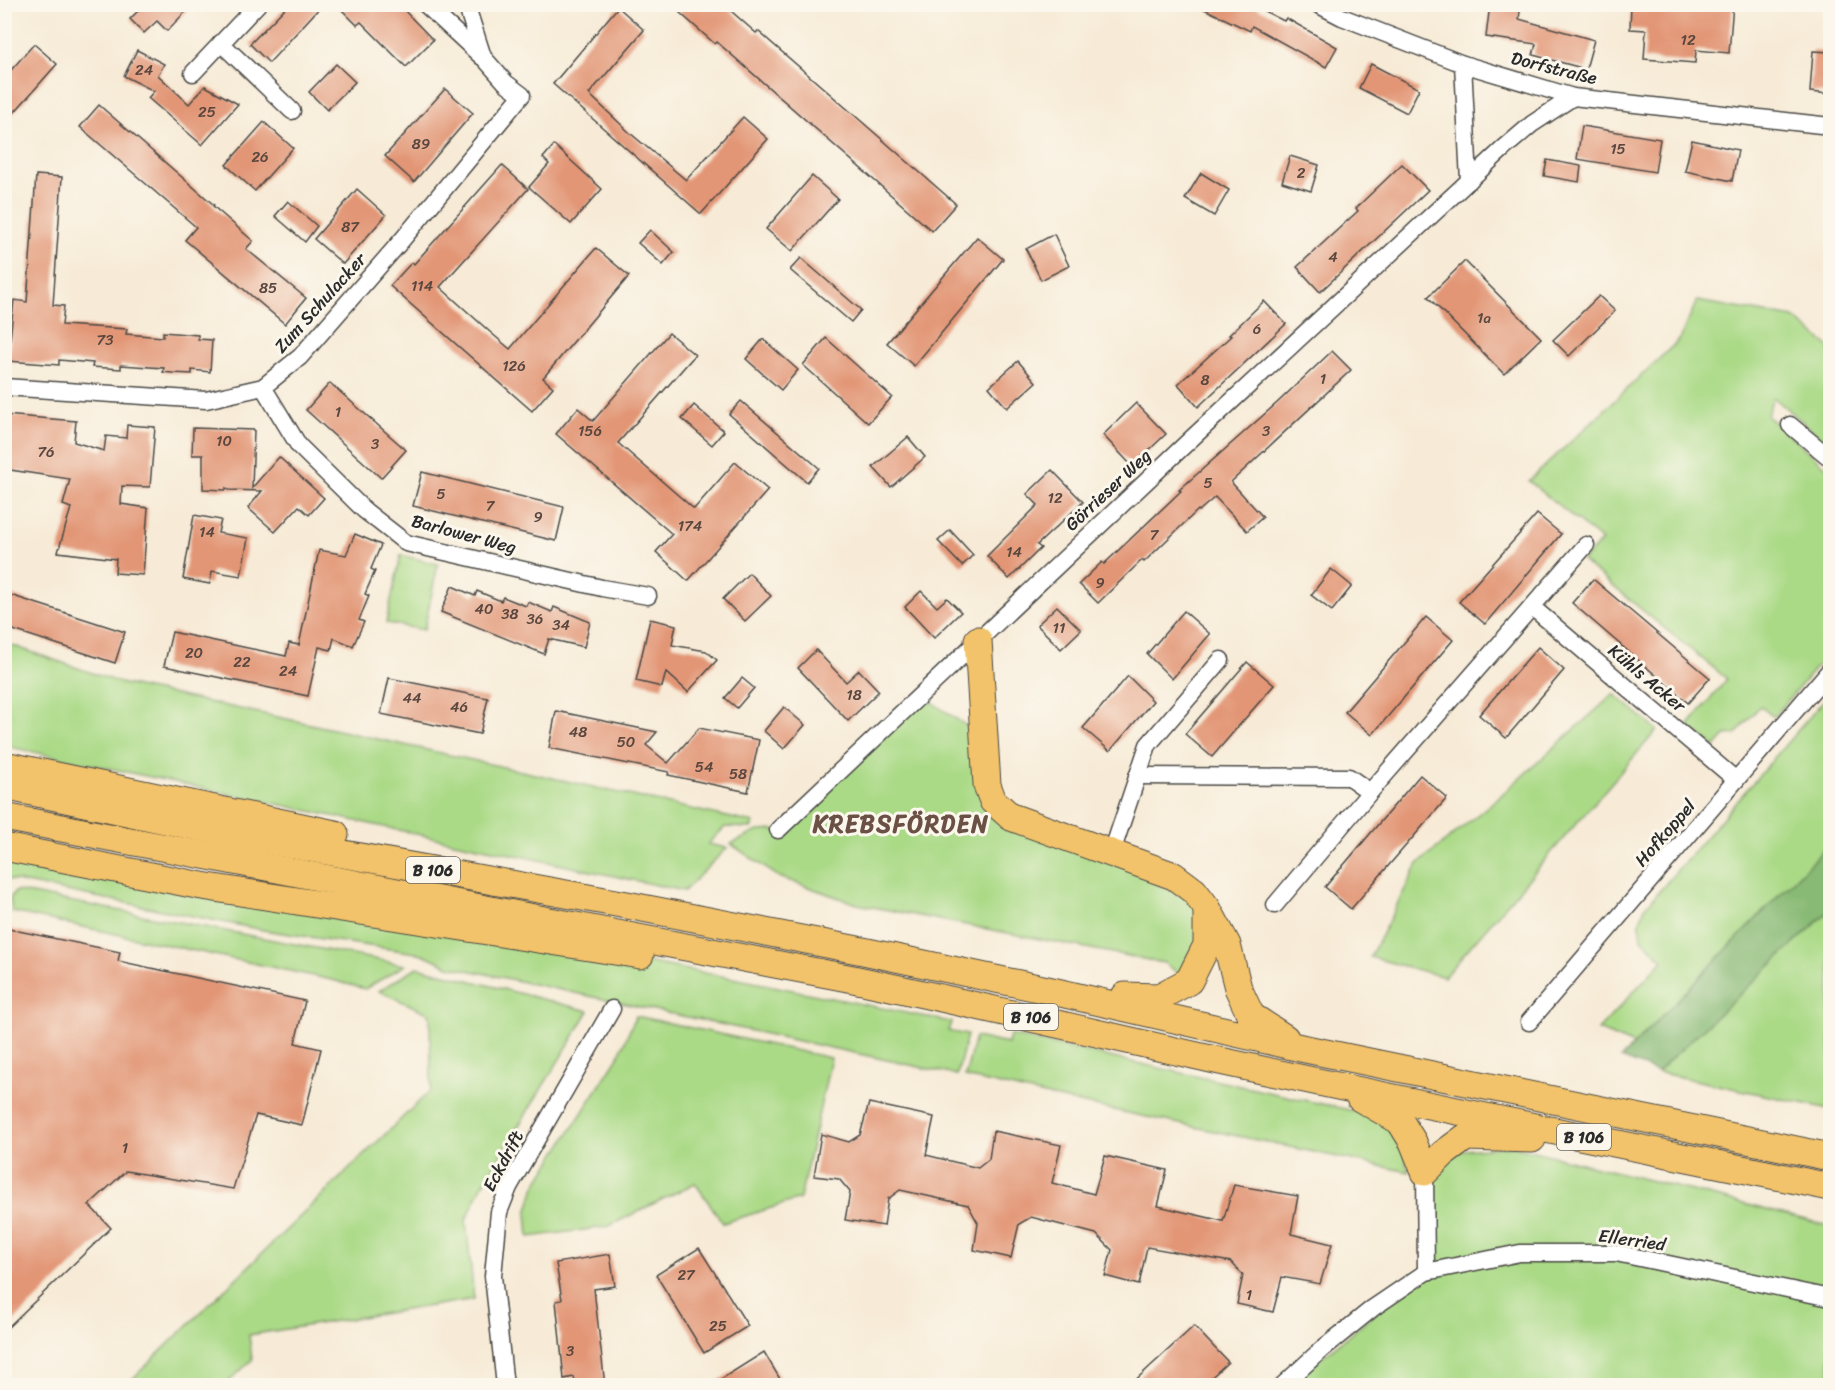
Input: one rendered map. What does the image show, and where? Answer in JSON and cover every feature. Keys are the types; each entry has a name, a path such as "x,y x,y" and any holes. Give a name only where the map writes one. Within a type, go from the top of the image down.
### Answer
{"highway":[{"path":"978,640 987,785 993,801 1011,817 1174,876 1194,891 1207,908 1227,945 1238,988 1251,1016 1301,1048"},
{"path":"4,765 335,834 680,897 863,951"},
{"name":"B 106","path":"4,786 227,833 627,905 863,951 1301,1048 1830,1157"},
{"name":"B 106","path":"4,817 853,979 980,1005 1338,1086 1830,1187"},
{"path":"4,847 202,886 655,957 853,979"},
{"path":"1052,992 1159,997 1179,987 1189,981 1207,945 1207,908"},
{"path":"1338,1086 1400,1121 1413,1142 1425,1172 1443,1154 1466,1137 1622,1144"}],"street":[{"path":"193,73 258,4"},
{"path":"425,4 483,57"},
{"path":"466,4 483,57"},
{"name":"Dorfstraße","path":"1317,4 1344,11 1463,64 1573,97 1830,126"},
{"path":"221,43 292,111"},
{"name":"Zum Schulacker","path":"4,387 206,400 263,387 300,357 402,240 522,95 506,83 483,57"},
{"path":"1463,64 1469,181"},
{"name":"Görrieser Weg","path":"778,830 1328,310 1532,124 1573,97"},
{"name":"Barlower Weg","path":"263,387 299,446 364,510 406,543 602,588 648,596"},
{"path":"1790,424 1830,458"},
{"path":"1275,905 1370,792 1586,545"},
{"name":"Kühls Acker","path":"1532,606 1736,780"},
{"path":"1112,852 1148,746 1221,660"},
{"name":"Hofkoppel","path":"1529,1022 1830,670"},
{"path":"1137,776 1349,777 1370,792"},
{"name":"Eckdrift","path":"505,1386 493,1276 499,1212 509,1187 612,1009"},
{"path":"1425,1172 1426,1272"},
{"name":"Ellerried","path":"1282,1386 1321,1350 1373,1308 1426,1272 1520,1253 1616,1253 1830,1298"}],"green space":[{"path":"1697,301 1794,318 1830,347 1830,445 1773,397 1767,416 1830,470 1830,651 1774,717 1760,706 1736,734 1726,735 1715,747 1688,726 1727,679 1582,561 1602,541 1529,481 1679,340"},
{"path":"401,555 438,564 424,630 386,623"},
{"path":"5,643 124,684 754,823 751,828 725,827 708,844 727,848 684,891 5,746"},
{"path":"1830,693 1830,843 1634,1045 1598,1030 1663,960 1642,939 1639,924 1644,909"},
{"path":"920,694 984,738 993,801 1207,908 1189,981 1164,963 857,904 779,877 731,844 758,831 778,830"},
{"path":"1614,694 1657,730 1444,977 1370,957 1418,864 1500,796"},
{"path":"1830,843 1830,910 1657,1072 1621,1058"},
{"path":"4,855 532,941 748,981 951,1022 948,1031 967,1035 957,1075 449,966 423,954 263,930 5,879"},
{"path":"16,891 405,965 365,989 12,912 10,898"},
{"path":"1830,910 1830,1109 1657,1072"},
{"path":"417,967 589,1011 482,1186 466,1220 474,1299 249,1335 252,1360 225,1385 126,1385 431,1090 430,1014 379,991"},
{"path":"636,1016 831,1058 800,1199 723,1223 695,1183 607,1227 529,1237 527,1213 535,1186 618,1057"},
{"path":"1010,1035 1363,1113 1386,1122 1401,1140 1409,1172 965,1077 975,1037 1008,1044"},
{"path":"1514,1146 1830,1226 1830,1385 1287,1386 1426,1272 1425,1182 1462,1150"}],"building":[{"path":"140,4 193,4 167,31 157,21 144,33 130,19 142,7"},
{"path":"289,4 323,4 269,63 250,44"},
{"path":"336,4 398,4 433,40 406,67 361,22 357,25"},
{"path":"670,4 723,4 756,33 758,31 956,204 932,231 717,42 715,44"},
{"path":"1194,4 1250,4 1284,21 1286,18 1337,47 1326,67 1252,26 1250,31"},
{"path":"1490,4 1521,4 1519,19 1594,40 1586,69 1533,55 1536,44 1486,37"},
{"path":"1631,4 1733,4 1729,53 1696,50 1695,63 1644,59 1646,30 1630,29"},
{"path":"618,7 644,30 589,94 630,133 686,180 743,117 768,139 701,214 553,84"},
{"path":"34,44 57,64 4,124 4,78"},
{"path":"137,50 164,64 158,75 189,104 205,86 238,104 202,145 148,98 154,91 124,76"},
{"path":"1813,51 1830,52 1830,94 1810,92"},
{"path":"336,64 355,82 327,110 309,92"},
{"path":"1371,64 1419,89 1407,113 1359,88"},
{"path":"445,89 473,113 414,182 385,156"},
{"path":"99,105 253,241 246,249 306,298 285,324 185,240 196,227 80,127"},
{"path":"264,122 293,148 255,191 226,165"},
{"path":"1582,126 1660,139 1655,172 1577,159"},
{"path":"1692,140 1738,150 1732,181 1685,171"},
{"path":"554,145 602,189 571,224 529,187 549,164 543,158"},
{"path":"1290,156 1319,165 1311,191 1282,182"},
{"path":"1547,160 1581,166 1579,182 1544,176"},
{"path":"1402,164 1428,190 1320,292 1297,267 1358,211 1356,208"},
{"path":"502,165 528,189 440,287 490,332 510,349 596,248 629,276 543,378 553,387 532,411 390,286 412,262 414,264"},
{"path":"1201,173 1229,190 1214,216 1185,199"},
{"path":"36,175 62,177 53,305 64,306 62,325 127,329 126,334 163,337 163,332 198,335 198,339 212,340 210,372 192,370 192,374 172,373 163,372 164,368 121,365 121,369 92,367 93,363 59,360 59,365 8,361 14,300 27,302"},
{"path":"812,176 838,199 792,251 766,229"},
{"path":"357,189 386,215 343,264 314,239"},
{"path":"288,201 317,226 305,242 275,216"},
{"path":"650,230 674,252 663,265 638,243"},
{"path":"1054,234 1069,266 1041,280 1026,249"},
{"path":"977,237 1003,259 914,366 887,343"},
{"path":"801,258 861,310 851,322 790,270"},
{"path":"1465,261 1541,338 1504,374 1428,297"},
{"path":"1599,296 1615,311 1569,356 1553,340"},
{"path":"1264,301 1286,324 1198,407 1178,384 1231,336 1229,335"},
{"path":"669,333 695,355 618,443 694,509 735,462 768,490 688,581 656,552 672,534 556,434 578,408 593,421"},
{"path":"826,338 892,397 868,423 803,365"},
{"path":"763,339 798,370 781,390 746,359"},
{"path":"1332,351 1351,370 1231,482 1263,517 1247,531 1215,497 1198,510 1144,562 1142,560 1098,603 1079,584 1102,562 1104,564 1181,491 1179,490"},
{"path":"1018,361 1036,382 1007,408 989,387"},
{"path":"330,383 406,450 381,478 306,410"},
{"path":"741,401 819,468 807,482 729,414"},
{"path":"1136,403 1166,434 1132,466 1103,435"},
{"path":"694,405 724,431 712,445 682,419"},
{"path":"4,415 76,421 74,442 104,451 106,436 126,438 127,425 155,427 150,487 122,486 121,504 148,508 143,575 115,573 116,559 58,552 71,508 63,505 70,479 4,469"},
{"path":"193,428 254,430 252,488 279,457 324,498 309,515 299,506 275,532 248,508 262,491 203,489 203,455 192,455"},
{"path":"908,437 925,457 891,487 873,467"},
{"path":"1052,470 1083,502 1037,545 1041,548 1009,579 987,556 1038,505 1027,494"},
{"path":"422,472 564,507 556,541 413,506"},
{"path":"1537,514 1561,534 1485,624 1459,602"},
{"path":"194,515 221,520 218,533 248,538 241,576 212,571 210,584 183,579"},
{"path":"950,530 973,555 962,566 938,541"},
{"path":"355,534 381,545 371,569 375,571 365,594 369,596 359,620 364,622 353,646 334,638 331,650 319,647 308,696 164,666 172,632 286,656 289,643 299,645 319,550 346,555"},
{"path":"1331,569 1352,586 1332,611 1311,595"},
{"path":"749,573 771,596 745,621 723,599"},
{"path":"1593,579 1710,678 1688,703 1572,603"},
{"path":"452,586 475,596 477,591 501,601 503,597 526,606 528,602 552,612 554,607 590,622 584,647 549,639 544,654 441,612"},
{"path":"921,591 937,607 947,598 961,612 934,638 905,607"},
{"path":"4,593 125,632 115,663 4,627"},
{"path":"1057,606 1081,630 1061,649 1037,625"},
{"path":"1184,611 1210,634 1172,679 1147,654"},
{"path":"1426,617 1453,640 1372,735 1345,712"},
{"path":"650,619 676,625 672,645 706,651 717,660 688,692 666,672 662,687 636,681"},
{"path":"1538,647 1564,670 1506,738 1479,715"},
{"path":"816,650 846,682 859,670 879,691 848,721 798,668"},
{"path":"1247,662 1274,685 1212,757 1185,734"},
{"path":"1128,676 1153,701 1110,751 1083,728"},
{"path":"389,678 488,698 480,734 381,714"},
{"path":"742,678 754,688 737,708 725,698"},
{"path":"784,707 805,725 784,749 764,731"},
{"path":"556,711 657,732 646,745 668,763 699,728 759,740 748,792 668,775 669,772 549,748"},
{"path":"1420,775 1447,798 1351,909 1325,887"},
{"path":"4,928 120,952 118,961 305,1001 295,1043 321,1049 302,1125 256,1115 233,1189 126,1171 89,1205 111,1228 4,1331"},
{"path":"869,1103 934,1117 926,1155 978,1168 989,1159 993,1131 1061,1145 1052,1183 1094,1194 1105,1156 1167,1170 1158,1206 1223,1221 1234,1185 1298,1196 1291,1234 1332,1244 1320,1284 1282,1277 1273,1312 1237,1304 1243,1275 1231,1262 1147,1247 1139,1285 1105,1276 1112,1250 1096,1234 1031,1217 1019,1224 1011,1258 974,1250 978,1223 968,1205 900,1190 888,1199 884,1226 845,1220 850,1192 839,1179 814,1176 821,1134 849,1142 860,1135"},
{"path":"699,1248 748,1326 704,1353 656,1275"},
{"path":"610,1254 615,1286 594,1289 605,1386 576,1386 574,1377 564,1379 556,1301 562,1300 556,1263"},
{"path":"1194,1326 1228,1362 1202,1386 1129,1386"},
{"path":"764,1352 780,1379 769,1386 710,1386"}],"district":[{"name":"KREBSFÖRDEN","path":"901,824"}]}
